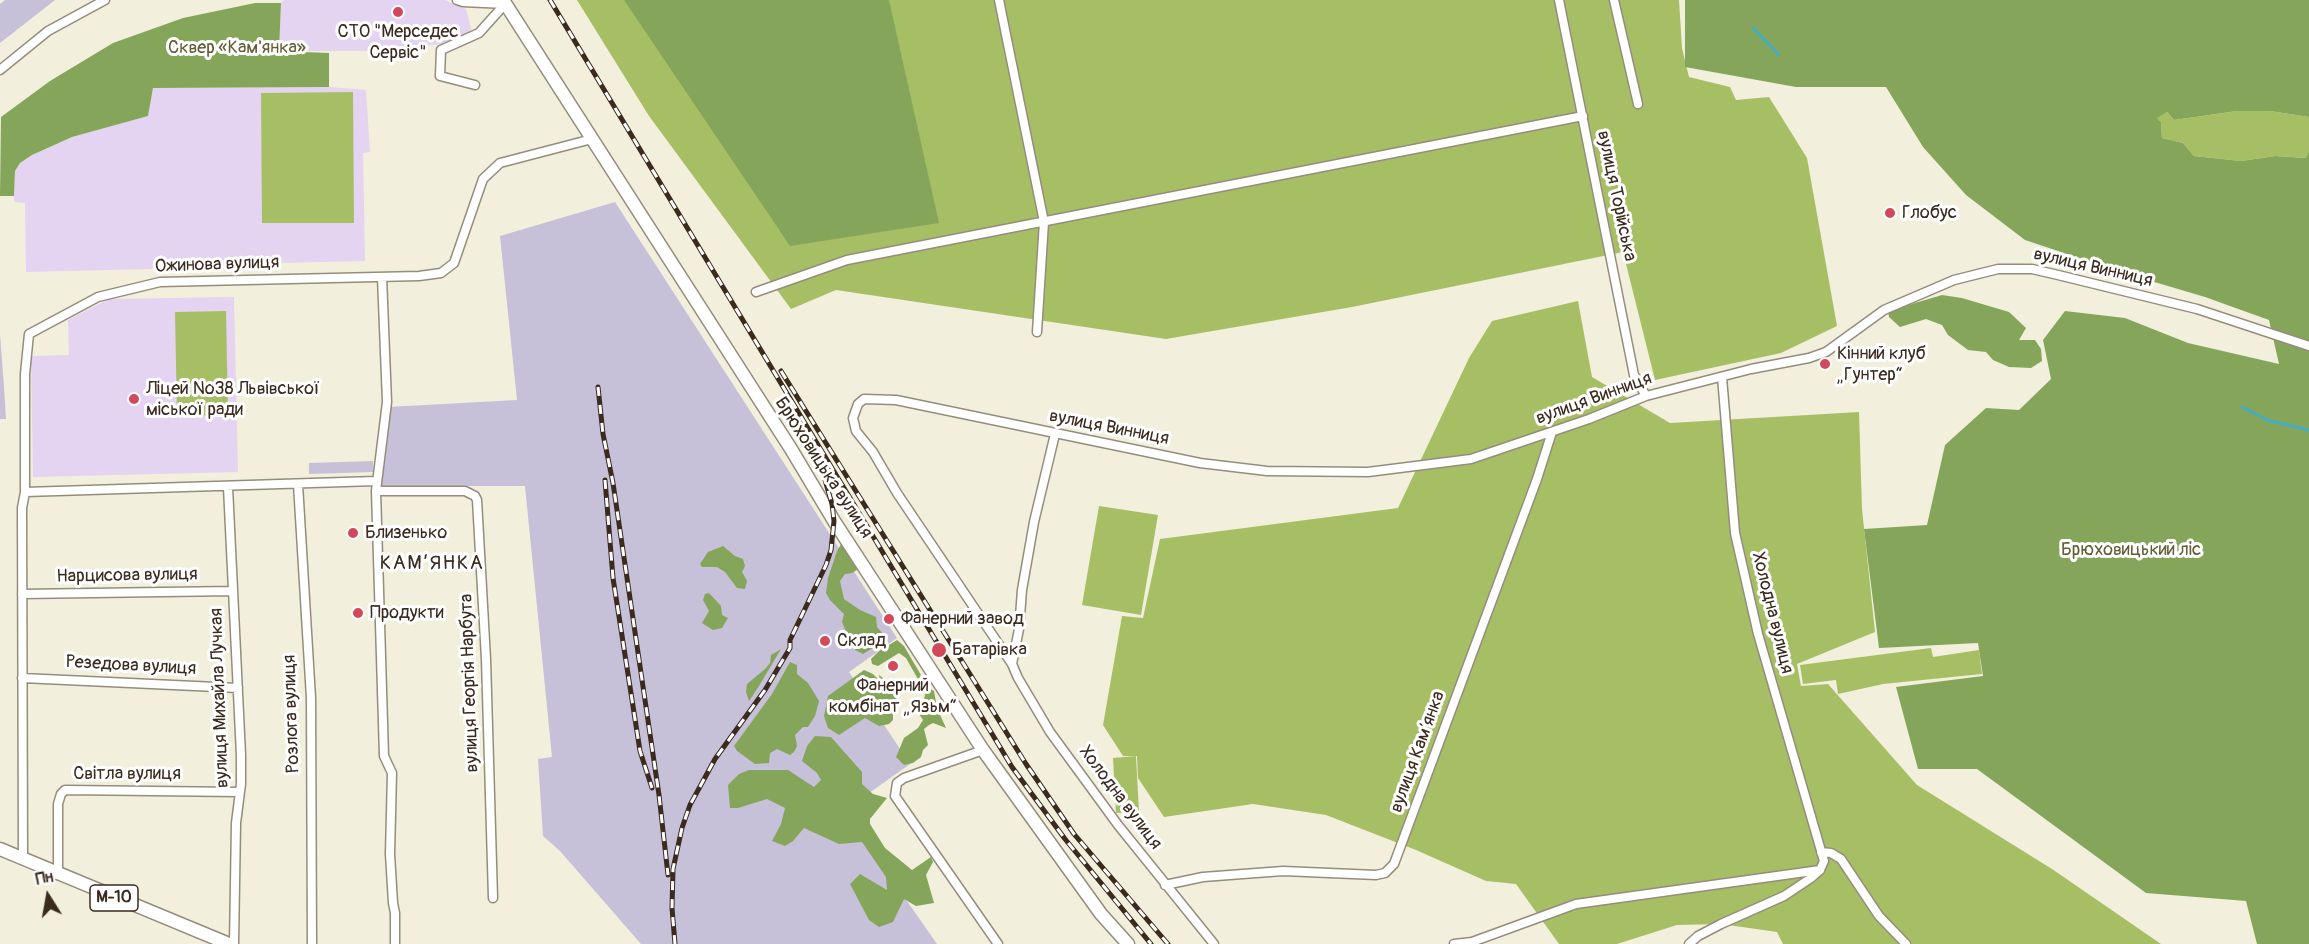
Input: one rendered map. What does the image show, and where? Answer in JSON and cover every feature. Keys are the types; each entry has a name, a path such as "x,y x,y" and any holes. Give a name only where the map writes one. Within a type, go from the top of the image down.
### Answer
{"main road":[{"name":"Брюховицька вулиця","path":"504,2 834,521 983,750 1101,914 1128,944"},
{"name":"М-10","path":"0,849 228,944"}],"street":[{"path":"0,70 48,31 105,0"},
{"path":"457,0 504,2"},
{"path":"999,0 1044,222 1037,332"},
{"name":"вулиця Торійська","path":"1559,0 1634,375 1646,396"},
{"path":"1614,0 1638,104"},
{"path":"475,85 440,76 441,50 479,33 504,2"},
{"path":"756,292 847,260 1583,116"},
{"name":"Ожинова вулиця","path":"25,492 25,374 29,334 98,297 160,282 382,277 441,273 454,263 483,179 500,163 592,139"},
{"name":"вулиця Винниця","path":"864,399 896,400 1200,463 1267,471 1368,472 1471,459 1552,432 1646,396 1826,352 1884,310 1933,288 1998,269 2032,269 2197,309 2309,346"},
{"path":"382,277 387,402 376,491 384,756 392,773 390,854 395,944"},
{"name":"Холодна вулиця","path":"1722,377 1735,533 1758,634 1824,861 1820,870"},
{"name":"Холодна вулиця","path":"864,399 858,404 853,418 856,431 873,452 897,493 1012,664 1050,732 1118,825 1214,944"},
{"name":"вулиця Камʼянка","path":"1165,885 1203,877 1283,871 1376,874 1385,873 1394,864 1537,479 1552,432"},
{"path":"1012,664 1034,522 1055,434"},
{"path":"23,860 22,508 25,492 376,481"},
{"name":"Розлога вулиця","path":"298,484 302,581 311,698 312,944"},
{"name":"вулиця Михайла Лучкая","path":"228,487 241,755 236,824 234,944"},
{"name":"вулиця Георгія Нарбута","path":"376,491 465,491 475,496 477,500 486,659 493,898"},
{"name":"Нарцисова вулиця","path":"22,594 233,591"},
{"name":"Резедова вулиця","path":"22,678 238,688"},
{"path":"983,750 904,778 897,783 895,796 998,944"},
{"name":"Світла вулиця","path":"58,875 58,804 64,790 240,792"},
{"path":"1821,852 1831,853 1841,859 1879,916 1906,944"},
{"path":"1454,944 1472,942 1576,904 1820,870"},
{"path":"1689,944 1698,936 1721,924 1784,896 1820,870"}],"shaded area":[{"path":"5,0 55,0 0,43 0,4"},
{"path":"284,0 445,0 466,9 471,28 470,32 443,44 371,51 279,51 281,3"},
{"path":"329,87 366,90 370,152 363,153 365,261 26,272 25,203 14,202 15,171 20,163 32,155 72,137 147,116 153,88"},
{"path":"615,202 897,638 849,672 910,764 844,811 937,944 641,944 560,851 543,836 538,759 552,757 525,486 380,486 388,407 517,400 500,236"},
{"name":"Ліцей №38 Львівської міської ради","path":"234,297 238,472 33,477 31,356 69,355 68,320 109,299"},
{"path":"0,334 4,387 6,419 0,419"},
{"path":"373,461 373,472 309,474 309,463"}],"green space":[{"path":"577,0 1679,0 1682,48 1689,77 1730,87 1736,100 1769,97 1807,158 1837,326 1781,353 1655,380 1623,252 1352,307 1166,339 836,290 791,309 649,116"},
{"path":"624,0 889,0 939,223 790,246"},
{"name":"Брюховицький ліс","path":"1685,0 2309,0 2309,117 2270,111 2237,111 2174,120 2167,112 2157,118 2161,122 2162,138 2183,143 2194,156 2241,161 2275,156 2306,158 2309,151 2309,944 2257,944 2246,901 2146,893 1977,769 1918,769 1896,687 1983,676 1978,643 1879,648 1864,529 1927,525 1945,445 1986,408 2019,410 2051,379 2043,340 2065,311 2125,318 2188,343 2279,364 2269,320 2205,297 2025,240 1966,195 1923,147 1886,87 1796,87 1685,67"},
{"name":"Сквер «Кам'янка»","path":"255,3 281,3 279,51 329,53 329,87 153,88 148,116 72,137 32,155 20,163 15,171 14,196 0,196 1,117 50,81 113,43 183,18"},
{"path":"353,92 354,223 262,223 261,93"},
{"path":"2237,111 2270,111 2309,117 2307,158 2275,156 2241,161 2194,156 2183,143 2162,138 2161,122 2156,117 2167,112 2174,120"},
{"path":"1942,295 1962,298 2009,312 2026,328 2019,340 2035,340 2041,349 2042,361 2031,368 2009,367 1993,360 1986,352 1968,350 1948,335 1942,325 1926,319 1900,327 1889,317 1888,311"},
{"path":"1578,301 1592,377 1670,423 1859,412 1862,509 1875,632 1797,664 1801,686 1828,684 1917,785 2052,869 2161,944 1783,944 1777,932 1721,924 1677,925 1617,944 1559,944 1516,884 1486,881 1416,850 1326,815 1253,804 1164,817 1138,778 1137,756 1123,756 1103,725 1122,616 1143,618 1160,539 1398,508 1469,358 1492,321"},
{"path":"226,311 228,415 177,416 175,312"},
{"path":"1099,506 1158,515 1141,615 1082,605"},
{"path":"843,541 860,568 845,574 840,581 844,599 876,617 877,627 883,634 881,643 863,654 855,650 856,644 849,639 842,622 844,614 826,593 828,578 837,551"},
{"path":"723,546 735,556 743,559 745,566 742,572 747,581 745,589 737,588 725,572 717,567 702,567 700,564 708,552"},
{"path":"709,593 721,606 722,615 728,618 722,628 713,630 702,623 709,611 703,600 705,594"},
{"path":"897,640 904,646 921,675 919,681 906,658 899,653 878,666 872,664 871,659 879,651"},
{"path":"1931,648 1933,657 1979,650 1982,674 1883,684 1838,694 1836,680 1803,684 1800,665"},
{"path":"781,649 749,701 746,692 747,684 770,663 771,655"},
{"path":"790,662 797,665 797,674 808,683 819,701 815,716 808,727 803,727 795,735 797,746 794,752 790,755 777,749 770,753 769,763 755,764 737,751 734,746 772,694"},
{"path":"864,670 873,674 880,681 879,675 891,684 897,701 893,710 893,720 889,724 879,726 865,718 839,735 828,728 824,716 828,696"},
{"path":"929,688 934,691 937,708 946,728 933,723 924,729 928,745 921,757 913,763 904,765 896,757 904,738 918,728 923,720 917,711"},
{"path":"815,736 831,737 862,772 862,784 873,794 887,798 870,819 870,824 885,848 912,870 931,857 933,862 926,875 934,903 916,906 904,899 893,922 879,927 869,920 850,884 860,874 887,890 886,877 862,842 839,844 804,828 793,841 785,846 772,841 781,824 785,808 767,799 738,808 730,808 728,785 739,774 749,770 788,770 814,787 821,780 817,773 802,761 807,746"},
{"path":"1136,756 1139,812 1116,813 1113,758"}],"waterway":[{"path":"1753,28 1779,55"},
{"path":"2242,407 2267,420 2309,430"}],"railway":[{"path":"550,0 1012,767 1065,839 1151,944"},
{"path":"781,371 1026,764 1074,834 1168,944"},
{"path":"598,387 603,434 613,483 659,795 668,875"},
{"path":"675,944 672,908 673,869 682,828 690,805 715,759 765,690 790,648 790,640 831,550 834,521 832,504 819,459"},
{"path":"605,480 613,578 640,751 652,788"}],"place":[{"name":"СТО \"Мерседес Сервіс\"","path":"398,12"},
{"name":"Глобус","path":"1890,213"},
{"name":"Кінний клуб „Гунтер“","path":"1825,364"},
{"name":"Ліцей №38 Львівської міської ради","path":"134,399"},
{"name":"Близенько","path":"353,533"},
{"name":"Продукти","path":"358,613"},
{"name":"Фанерний завод","path":"889,619"},
{"name":"Склад","path":"825,641"},
{"name":"Батарівка","path":"939,650"},
{"name":"Фанерний комбінат „Язьм“","path":"893,666"}],"district":[{"name":"КАМ’ЯНКА","path":"432,564"}]}
